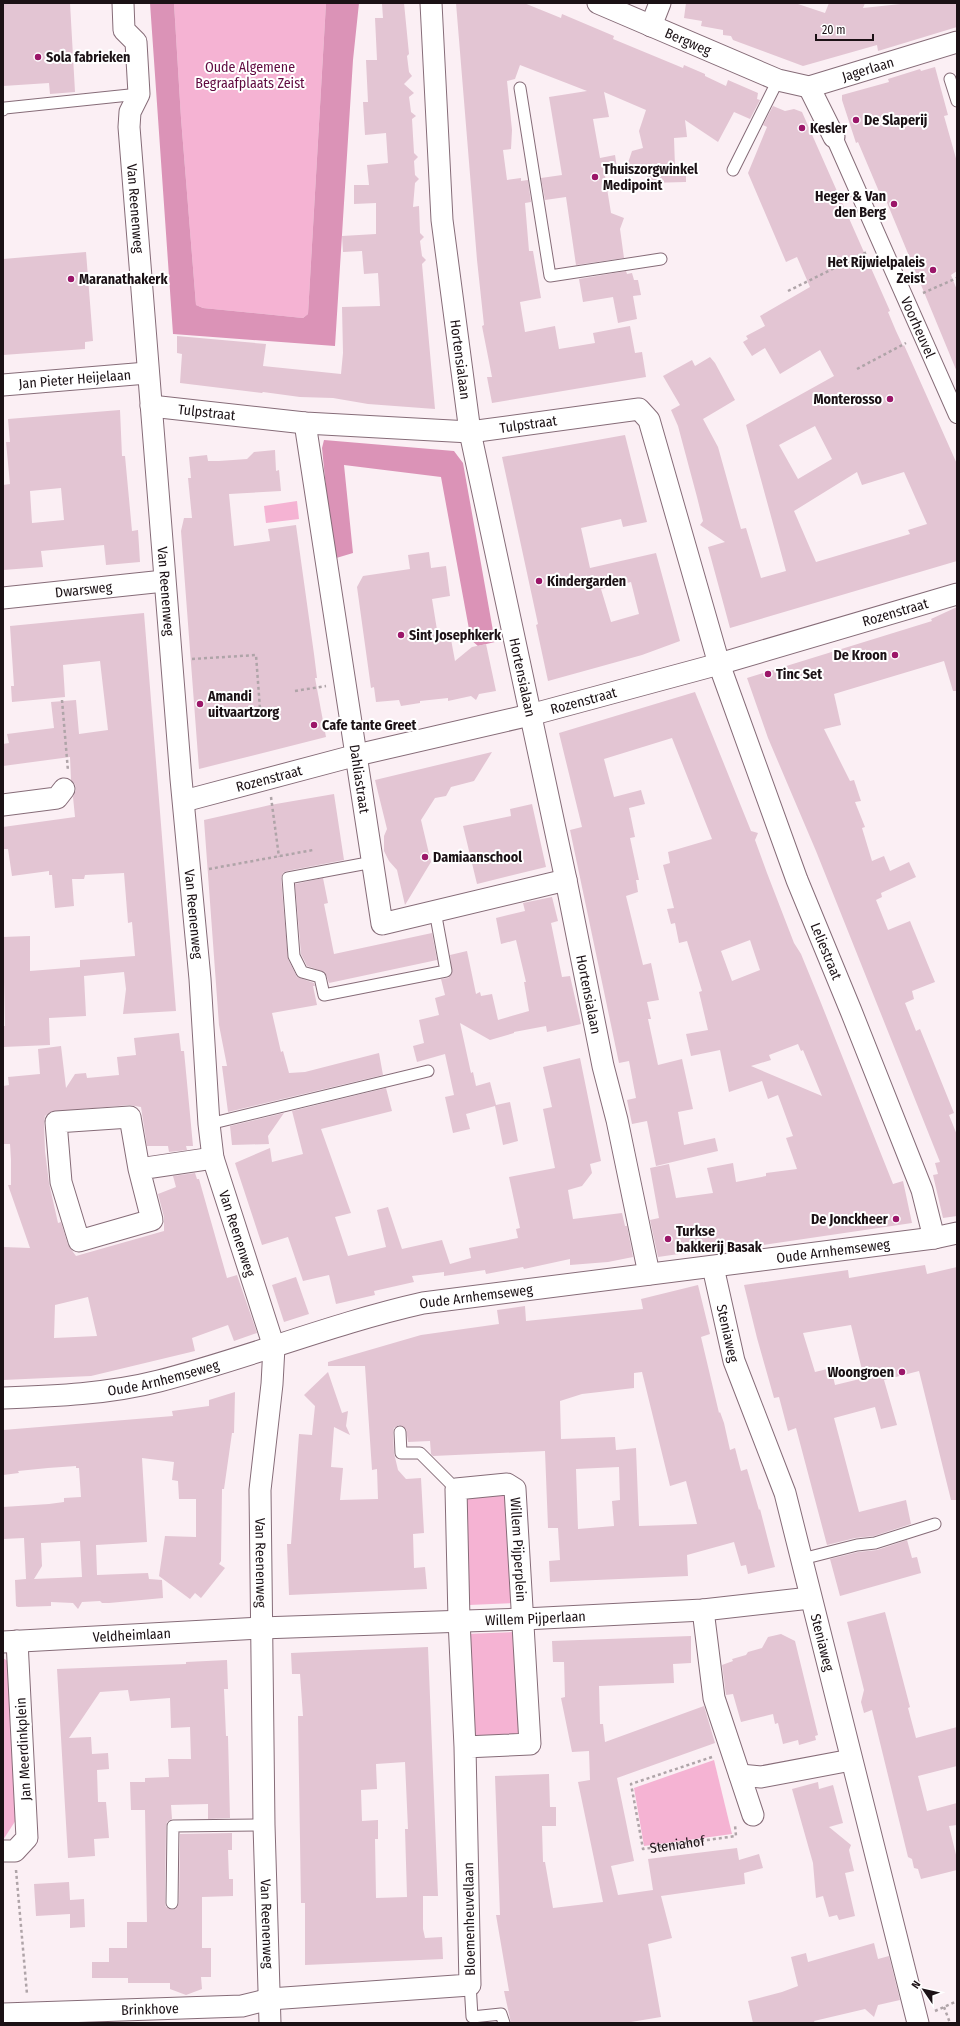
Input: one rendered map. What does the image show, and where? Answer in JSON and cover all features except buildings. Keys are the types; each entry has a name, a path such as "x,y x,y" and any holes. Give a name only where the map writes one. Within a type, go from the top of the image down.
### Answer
{"street":[{"name":"Van Reenenweg","path":"123,3 124,30 136,42 139,94 130,112 129,127 164,581 200,979 209,1124 213,1158 274,1346 272,1384 260,1490 264,1825 270,2023"},
{"name":"Hortensialaan","path":"432,3 442,220 470,432 566,880 603,1066 617,1120 649,1274"},
{"name":"Bergweg","path":"598,3 778,80"},
{"path":"651,26 660,3"},
{"name":"Jagerlaan","path":"778,80 809,87 957,42"},
{"name":"Voorheuvel","path":"809,87 834,137 957,415"},
{"name":"Jan Pieter Heijelaan","path":"3,385 147,373"},
{"name":"Tulpstraat","path":"151,406 305,423 470,432 639,409 649,420 719,664"},
{"name":"Dahliastraat","path":"305,423 358,755 382,924 566,880"},
{"name":"Dwarsweg","path":"3,598 164,581"},
{"name":"Rozenstraat","path":"184,801 358,755 530,715 719,664 957,594"},
{"name":"Leliestraat","path":"719,664 797,880 922,1190 934,1238"},
{"path":"3,805 57,798 66,781"},
{"path":"130,1117 139,1169 152,1220 79,1241 60,1182 56,1122 130,1117"},
{"path":"139,1169 213,1158"},
{"name":"Oude Arnhemseweg","path":"3,1398 111,1391 159,1381 381,1312 424,1303 934,1238 957,1233"},
{"name":"Steniaweg","path":"713,1267 734,1361 785,1493 802,1559 810,1598 918,2023"},
{"name":"Willem Pijperplein","path":"456,1489 507,1484 515,1489 524,1619 530,1744 465,1747"},
{"path":"456,1489 459,1620 465,1747"},
{"name":"Willem Pijperlaan","path":"261,1628 459,1620 524,1619 704,1610 810,1598"},
{"path":"704,1610 714,1698 753,1815"},
{"name":"Veldheimlaan","path":"10,1642 261,1628"},
{"name":"Jan Meerdinkplein","path":"9,1851 27,1838 10,1642"},
{"name":"Bloemenheuvellaan","path":"270,1999 470,1985 465,1747"},
{"path":"740,1775 761,1777 851,1760"},
{"name":"Brinkhove","path":"3,2014 242,2006 270,1999"}],"lane":[{"path":"950,78 957,101"},
{"path":"733,170 778,80"},
{"path":"520,88 550,276 661,258"},
{"path":"3,110 5,108 139,94"},
{"path":"373,862 288,878 294,956 302,972 320,977 324,995 446,971 436,911"},
{"path":"209,1124 428,1071"},
{"path":"400,1432 401,1454 420,1453 456,1489"},
{"path":"802,1559 875,1542 935,1524"},
{"path":"172,1903 173,1826 264,1825"},
{"path":"470,1983 472,2017 501,2014 504,2023"}],"path":[{"path":"788,291 882,245"},
{"path":"907,300 957,278"},
{"path":"857,369 922,335"},
{"path":"171,660 256,655 260,709 242,710"},
{"path":"295,691 346,683"},
{"path":"62,700 66,781"},
{"path":"268,779 279,857"},
{"path":"190,872 313,850"},
{"name":"Steniahof","path":"732,1750 631,1784 643,1849 736,1836 735,1823 753,1815"},
{"path":"9,1851 29,2013"},
{"path":"950,2023 944,2007 957,2001"}],"green space":[{"name":"Oude Algemene Begraafplaats Zeist","path":"174,3 326,3 308,314 303,318 203,308 196,305 181,118"},
{"path":"297,501 299,519 266,523 264,506"},
{"path":"504,1493 509,1500 515,1603 469,1605 464,1502 468,1496"},
{"path":"514,1632 521,1729 516,1736 485,1740 470,1733 466,1634"},
{"path":"3,1658 9,1662 16,1820 3,1840"},
{"path":"714,1760 732,1834 644,1846 634,1788"}],"shaded area":[{"path":"150,3 174,3 181,118 196,305 203,308 303,318 308,314 326,3 359,3 353,60 335,346 173,334"},
{"path":"324,440 454,451 463,463 495,642 478,646 471,640 441,477 344,465 353,553 333,559 322,448"}],"place":[{"name":"Sola fabrieken","path":"38,57"},
{"name":"De Slaperij","path":"856,120"},
{"name":"Kesler","path":"802,128"},
{"name":"Thuiszorgwinkel Medipoint","path":"595,177"},
{"name":"Heger & Van den Berg","path":"894,204"},
{"name":"Het Rijwielpaleis Zeist","path":"933,270"},
{"name":"Maranathakerk","path":"71,279"},
{"name":"Monterosso","path":"890,399"},
{"name":"Kindergarden","path":"539,581"},
{"name":"Sint Josephkerk","path":"401,635"},
{"name":"De Kroon","path":"895,655"},
{"name":"Tinc Set","path":"768,674"},
{"name":"Amandi uitvaartzorg","path":"200,704"},
{"name":"Cafe tante Greet","path":"314,725"},
{"name":"Damiaanschool","path":"425,857"},
{"name":"De Jonckheer","path":"896,1219"},
{"name":"Turkse bakkerij Basak","path":"668,1239"},
{"name":"Woongroen","path":"902,1372"}]}
